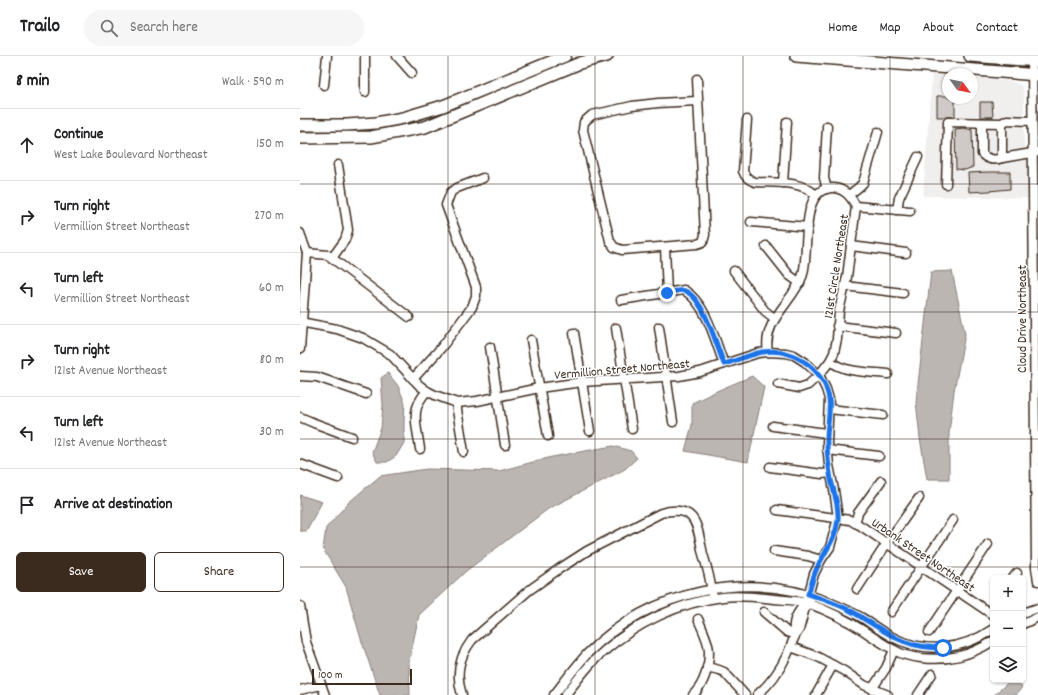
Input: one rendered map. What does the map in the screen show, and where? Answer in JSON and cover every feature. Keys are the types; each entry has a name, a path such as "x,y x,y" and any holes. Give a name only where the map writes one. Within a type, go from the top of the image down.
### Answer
{"main road":[{"path":"300,125 346,126 403,118 443,106 565,56"},
{"path":"300,138 371,137 425,127 580,63 607,56"},
{"path":"796,56 1035,75"},
{"path":"970,56 1034,59"}],"street":[{"path":"324,85 327,56"},
{"path":"365,56 366,92"},
{"path":"397,56 412,73"},
{"name":"Cloud Drive Northeast","path":"1034,59 1035,75 1032,121 1035,152 1038,581"},
{"path":"696,79 698,101 705,235 703,242 697,244 622,250 614,247 610,241 583,130 584,122 592,115 632,106 698,101"},
{"path":"747,120 743,171 745,175 751,181 755,182 783,183 807,188 816,195"},
{"path":"946,184 948,122 1002,123 1007,120 1032,121"},
{"path":"783,183 787,122"},
{"path":"982,122 982,154 987,159 998,160 1035,152"},
{"path":"1002,123 1002,158"},
{"path":"826,188 824,178 827,126"},
{"path":"768,352 767,334 774,318 791,298 803,275 811,205 816,195 826,188 838,189 849,195 859,188 863,183 878,132"},
{"path":"897,210 899,198 918,157"},
{"path":"332,258 346,240 348,230 338,165"},
{"path":"413,378 445,343 472,308 476,287 446,205 452,192 457,188 483,178"},
{"name":"121st Circle Northeast","path":"778,384 799,388 812,383 830,362 836,345 839,311 845,286 856,206 849,195"},
{"path":"856,206 910,211"},
{"path":"751,222 808,227"},
{"path":"300,233 307,253 302,299 300,349"},
{"path":"766,246 789,275 800,283"},
{"path":"851,246 906,253"},
{"path":"665,247 667,293"},
{"path":"307,253 324,254 332,258 409,317"},
{"path":"734,271 765,311 774,318"},
{"path":"845,286 903,293"},
{"path":"621,300 684,290 691,294 700,305 716,340 724,364"},
{"name":"Vermillion Street Northeast","path":"301,322 337,329 363,338 390,354 427,391 457,403 477,402 540,388 582,382 679,376 700,372 758,353 768,352 794,355 805,362 819,376 826,389 829,399 826,434 827,450 838,518 830,547 814,574 806,603"},
{"path":"659,326 673,422"},
{"path":"838,326 896,333"},
{"path":"616,328 632,429"},
{"path":"574,332 590,431"},
{"path":"531,340 548,436"},
{"path":"490,347 505,445"},
{"path":"830,362 834,365 847,369 888,374"},
{"path":"300,376 324,379 366,394"},
{"path":"420,449 415,412 419,400 427,391"},
{"path":"457,403 464,452"},
{"path":"829,409 883,415"},
{"path":"300,416 314,423 352,437"},
{"path":"773,426 826,434"},
{"path":"827,450 879,456"},
{"path":"300,464 338,478"},
{"path":"770,467 822,474 830,473"},
{"path":"854,523 858,513 881,481"},
{"path":"857,589 919,498"},
{"name":"Urbank Street Northeast","path":"777,510 850,520 921,566 956,591 990,611"},
{"path":"462,695 459,677 460,662 472,640 528,591 559,569 587,551 660,513 668,511 684,513 695,520 712,589 713,599"},
{"path":"890,612 953,520"},
{"path":"929,632 988,544"},
{"path":"774,552 808,556 821,560"},
{"path":"554,695 588,653 619,627 645,611 669,600 712,589 742,585 762,586 808,594 850,610 890,636 901,641 927,648 957,646 972,641 990,631"},
{"path":"565,695 592,662 626,634 664,614 713,599 756,596 806,603 834,614 894,650 908,656 934,659 956,658 972,653 990,643"},
{"path":"761,694 779,670 791,647 795,635 793,628 797,613 806,603"},
{"path":"300,606 306,642 325,695"},
{"path":"1026,612 1038,608"},
{"path":"764,612 787,632 795,635"},
{"path":"1026,623 1038,617"},
{"path":"693,695 705,678 709,652 706,638 698,619"},
{"path":"791,647 818,656 864,685 888,695"},
{"path":"872,689 886,668 894,650"},
{"path":"816,695 833,665"},
{"path":"707,667 724,672 745,695"},
{"path":"918,695 932,674"},
{"path":"300,690 321,685"}],"shaded area":[{"path":"932,74 942,75 942,104 978,104 978,78 1010,81 1021,85 1024,93 1024,142 1028,162 1028,198 923,196"},
{"path":"952,271 965,334 954,391 949,433 949,479 927,479 920,438 916,401 931,272"},
{"path":"388,373 398,386 405,403 404,443 396,456 387,462 377,462 372,452 381,428 383,405 381,378"},
{"path":"752,376 764,387 748,462 685,451 692,425 692,403"},
{"path":"613,446 631,451 637,458 625,469 548,509 466,571 419,615 409,661 410,695 380,695 361,639 346,587 323,549 326,528 348,503 380,476 427,469 499,471 552,457"},
{"path":"300,495 322,502 306,531 300,531"},
{"path":"1008,683 1017,683 1022,687 1016,695 994,695"}],"building":[{"path":"937,96 942,96 942,104 955,104 955,117 937,117"},
{"path":"980,102 992,102 993,117 980,117"},
{"path":"964,128 972,130 973,167 965,170 956,169 955,129"},
{"path":"1010,172 1010,189 969,192 968,173"}],"route":[{"path":"667,293 684,290 691,294 700,305 712,330 724,364 758,353 786,353 794,355 812,367 826,389 829,399 826,434 827,450 838,518 830,547 817,567 808,594 850,610 890,636 906,643 927,648 943,648"}]}
